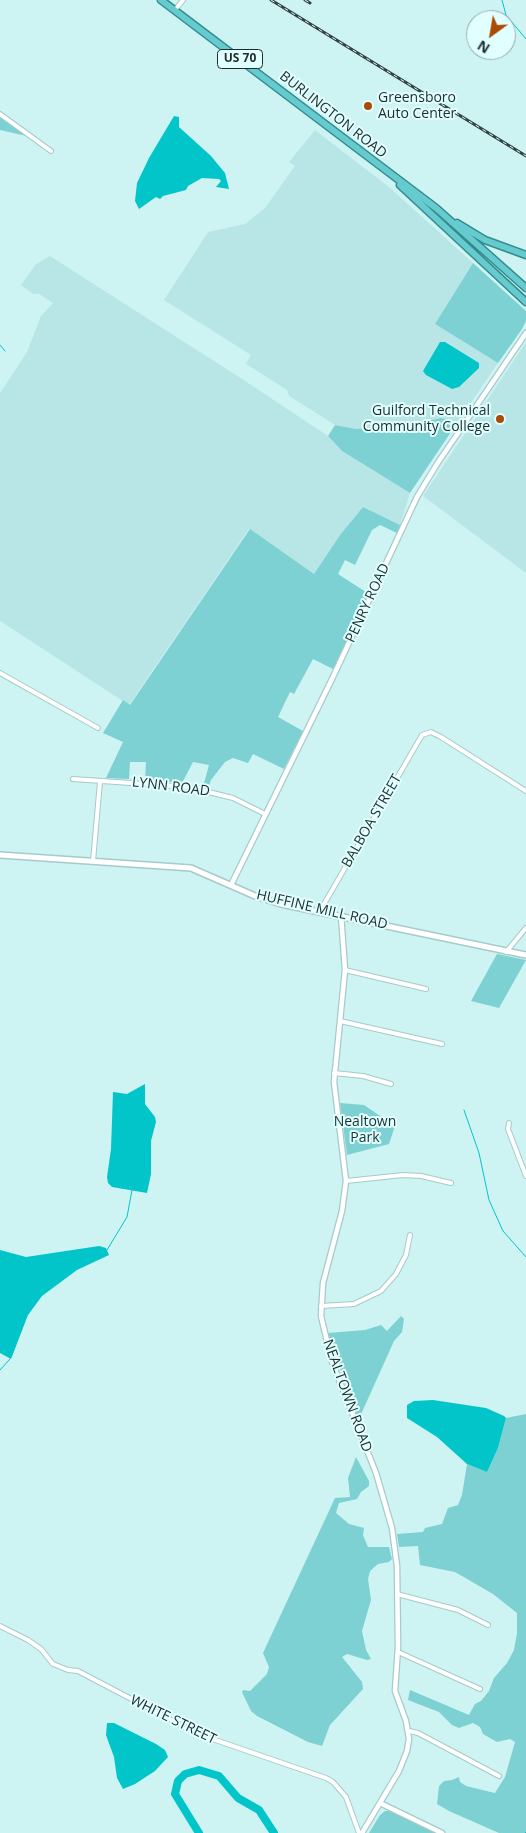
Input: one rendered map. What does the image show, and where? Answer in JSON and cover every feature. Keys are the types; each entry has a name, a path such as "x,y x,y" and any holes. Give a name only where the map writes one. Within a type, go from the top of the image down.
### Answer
{"highway":[{"name":"BURLINGTON ROAD","path":"161,0 392,177"},
{"name":"US 70","path":"392,177 436,208 526,288"},
{"name":"US 70","path":"392,177 410,197 526,302"},
{"path":"436,208 485,240 526,255"}],"main road":[{"name":"HUFFINE MILL ROAD","path":"0,855 176,865 203,872 273,901 526,955"}],"street":[{"path":"175,10 183,0"},
{"path":"0,114 51,151"},
{"name":"PENRY ROAD","path":"231,885 332,679 422,488 526,333"},
{"path":"0,673 98,728"},
{"name":"BALBOA STREET","path":"320,911 422,735 426,732 441,737 526,790"},
{"name":"LYNN ROAD","path":"73,779 100,782 146,782 204,790 232,798 265,814"},
{"path":"94,861 100,782"},
{"name":"NEALTOWN ROAD","path":"341,915 345,970 334,1073 346,1181 342,1211 323,1283 321,1306 324,1334 332,1362 376,1474 392,1528 397,1594 398,1652 395,1691 409,1731 405,1758 380,1803 360,1833"},
{"path":"506,952 526,928"},
{"path":"345,970 426,988"},
{"path":"340,1020 442,1044"},
{"path":"334,1073 362,1076 391,1084"},
{"path":"509,1123 508,1129 526,1176"},
{"path":"346,1181 421,1176 451,1183"},
{"path":"321,1306 354,1304 381,1291 396,1274 406,1256 410,1235"},
{"path":"397,1594 452,1607 488,1625"},
{"name":"WHITE STREET","path":"0,1626 28,1640 40,1649 53,1664 68,1670 78,1671 198,1734 333,1782 346,1798 360,1833"},
{"path":"398,1652 480,1689"},
{"path":"409,1731 418,1733 499,1776"},
{"path":"380,1803 442,1833"}],"shaded area":[{"path":"174,116 179,117 179,127 211,156 225,173 229,189 216,187 221,181 219,179 202,178 188,186 186,190 163,196 160,199 156,197 139,209 135,201 137,183 149,158"},
{"path":"315,130 389,187 473,263 435,324 498,363 455,426 450,420 441,418 404,426 356,429 335,425 289,396 287,390 246,364 251,355 164,300 208,232 245,224 265,208 295,166 289,162"},
{"path":"50,256 239,377 328,436 342,451 410,493 400,525 363,507 340,535 314,574 249,529 129,705 0,621 0,393 27,352 41,316 53,303 39,294 33,294 21,285 36,264"},
{"path":"440,342 445,342 479,363 479,368 459,387 452,389 426,375 423,371"},
{"name":"Guilford Technical Community College","path":"526,342 526,573 423,496"},
{"path":"145,1084 145,1104 155,1117 156,1122 151,1141 151,1174 147,1193 112,1187 108,1183 107,1177 111,1149 113,1092 127,1094"},
{"path":"99,1246 106,1248 109,1255 77,1270 42,1296 28,1315 11,1359 0,1353 0,1250 26,1257"},
{"path":"433,1400 486,1408 506,1418 498,1448 487,1472 467,1464 437,1437 407,1418 407,1405 414,1401"},
{"path":"107,1723 114,1723 156,1744 165,1750 168,1757 155,1771 135,1784 123,1789 117,1778 114,1757 106,1735"}],"green space":[{"path":"0,116 31,137 0,130"},
{"path":"473,263 526,311 526,321 522,329 498,363 435,324"},
{"path":"441,418 450,420 455,426 410,493 342,451 328,436 335,425 356,429 404,426"},
{"path":"363,507 400,525 397,533 380,525 372,530 355,565 345,560 338,574 369,594 333,669 313,659 294,694 290,692 278,717 303,731 284,769 253,754 248,763 233,758 225,762 211,780 208,788 203,787 209,765 193,762 182,783 145,780 146,762 130,762 129,779 106,778 123,742 103,733 123,700 130,705 250,529 314,574 340,535"},
{"path":"497,954 526,960 499,1008 471,1001"},
{"name":"Nealtown Park","path":"340,1103 364,1105 395,1126 389,1144 347,1155"},
{"path":"401,1316 404,1319 402,1332 394,1341 358,1421 328,1333 365,1330 381,1325 387,1331"},
{"path":"526,1414 526,1833 499,1833 437,1804 439,1786 444,1781 459,1777 460,1782 466,1786 495,1793 505,1777 515,1742 510,1739 497,1742 483,1734 480,1727 473,1723 459,1728 452,1725 439,1712 408,1700 410,1690 469,1715 475,1704 481,1701 489,1691 494,1678 507,1663 514,1650 517,1633 517,1613 493,1594 455,1572 420,1565 418,1546 399,1547 397,1534 423,1532 425,1528 442,1524 448,1508 458,1505 462,1495 467,1464 487,1472 498,1448 506,1418"},
{"path":"356,1457 369,1481 369,1486 361,1492 357,1499 339,1503 336,1513 349,1524 364,1528 363,1535 368,1547 389,1547 392,1559 389,1562 378,1564 370,1571 368,1579 371,1600 362,1631 366,1650 371,1659 367,1660 347,1654 342,1657 362,1682 363,1689 330,1725 322,1746 308,1742 257,1716 251,1711 242,1692 243,1690 250,1691 267,1674 269,1667 263,1653 335,1498 350,1497 348,1478"},
{"path":"385,1811 389,1811 436,1833 369,1833 380,1815"}],"waterway":[{"path":"502,0 506,15 526,39"},
{"path":"0,345 5,351"},
{"path":"464,1110 479,1153 489,1200 503,1231 526,1257"},
{"path":"107,1250 127,1217 132,1190"},
{"path":"0,1370 10,1359"},
{"path":"199,1833 175,1794 178,1781 185,1774 199,1770 219,1776 238,1798 259,1810 274,1833"}],"railway":[{"path":"271,0 526,156"},
{"path":"305,0 310,3"}],"place":[{"name":"Greensboro Auto Center","path":"368,106"},
{"name":"Guilford Technical Community College","path":"500,419"}]}
